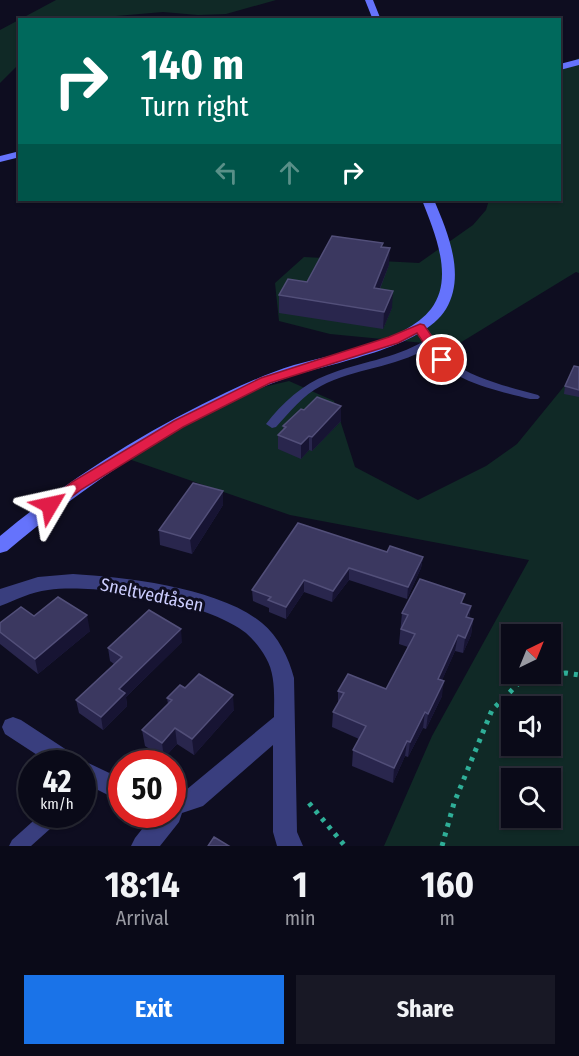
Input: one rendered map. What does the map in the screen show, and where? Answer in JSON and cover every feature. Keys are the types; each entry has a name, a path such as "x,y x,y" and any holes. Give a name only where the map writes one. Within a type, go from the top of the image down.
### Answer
{"main road":[{"path":"369,0 376,18"},
{"path":"561,67 579,62"},
{"path":"0,159 18,154"},
{"path":"0,546 36,515 77,485 233,394 307,366 394,340 424,335 430,320 440,308 447,285 446,251 428,201"}],"street":[{"name":"Sneltvedtåsen","path":"0,598 22,588 51,582 85,582 123,586 191,600 242,620 262,637 278,661 285,692 285,832 290,846"},
{"path":"186,802 194,798 285,721"},
{"path":"13,727 50,750"},
{"path":"144,846 158,828"}],"lane":[{"path":"272,424 303,393 318,383 413,351 424,335 442,360 449,365 477,378 534,397"},
{"path":"18,846 38,828"}],"path":[{"path":"442,846 454,803 492,710 522,680 566,673 579,675"},
{"path":"285,775 345,846"}],"green space":[{"path":"56,0 276,0 226,14 198,15 163,12 107,18 22,18"},
{"path":"18,20 18,65 0,83 0,30"},
{"path":"579,58 579,273 576,272 455,346 330,334 279,321 275,283 304,257 419,263 473,225 486,210 489,201 561,201 561,67"},
{"path":"579,368 579,846 384,846 432,736 529,560 290,515 120,456 247,391 289,381 334,401 355,467 418,500 486,466 517,444"}],"building":[{"path":"332,236 383,243 381,247 390,248 374,288 393,291 384,312 279,295 288,279 307,282"},
{"path":"574,366 579,367 579,390 565,386"},
{"path":"317,397 341,406 312,437 309,436 301,444 278,435 286,427 283,426"},
{"path":"193,483 223,491 190,539 159,530"},
{"path":"298,523 387,552 390,546 423,557 408,587 349,568 333,591 304,580 286,607 268,600 271,597 252,590"},
{"path":"420,579 465,594 461,603 471,606 466,617 473,619 465,638 458,635 438,679 444,681 428,714 425,712 394,768 353,750 366,726 333,712 344,693 338,691 348,674 386,689 415,634 401,629 408,615 402,613"},
{"path":"58,597 87,615 35,659 0,632 0,623 21,607 34,616"},
{"path":"149,610 181,629 119,689 125,693 101,717 76,700 122,657 108,648"},
{"path":"199,674 233,695 192,739 175,728 162,743 142,730 172,700 167,698 180,685 185,688"},
{"path":"214,837 229,846 208,846"}],"route":[{"path":"50,505 77,485 178,424 233,394 266,380 394,340 420,328 442,360"}]}
